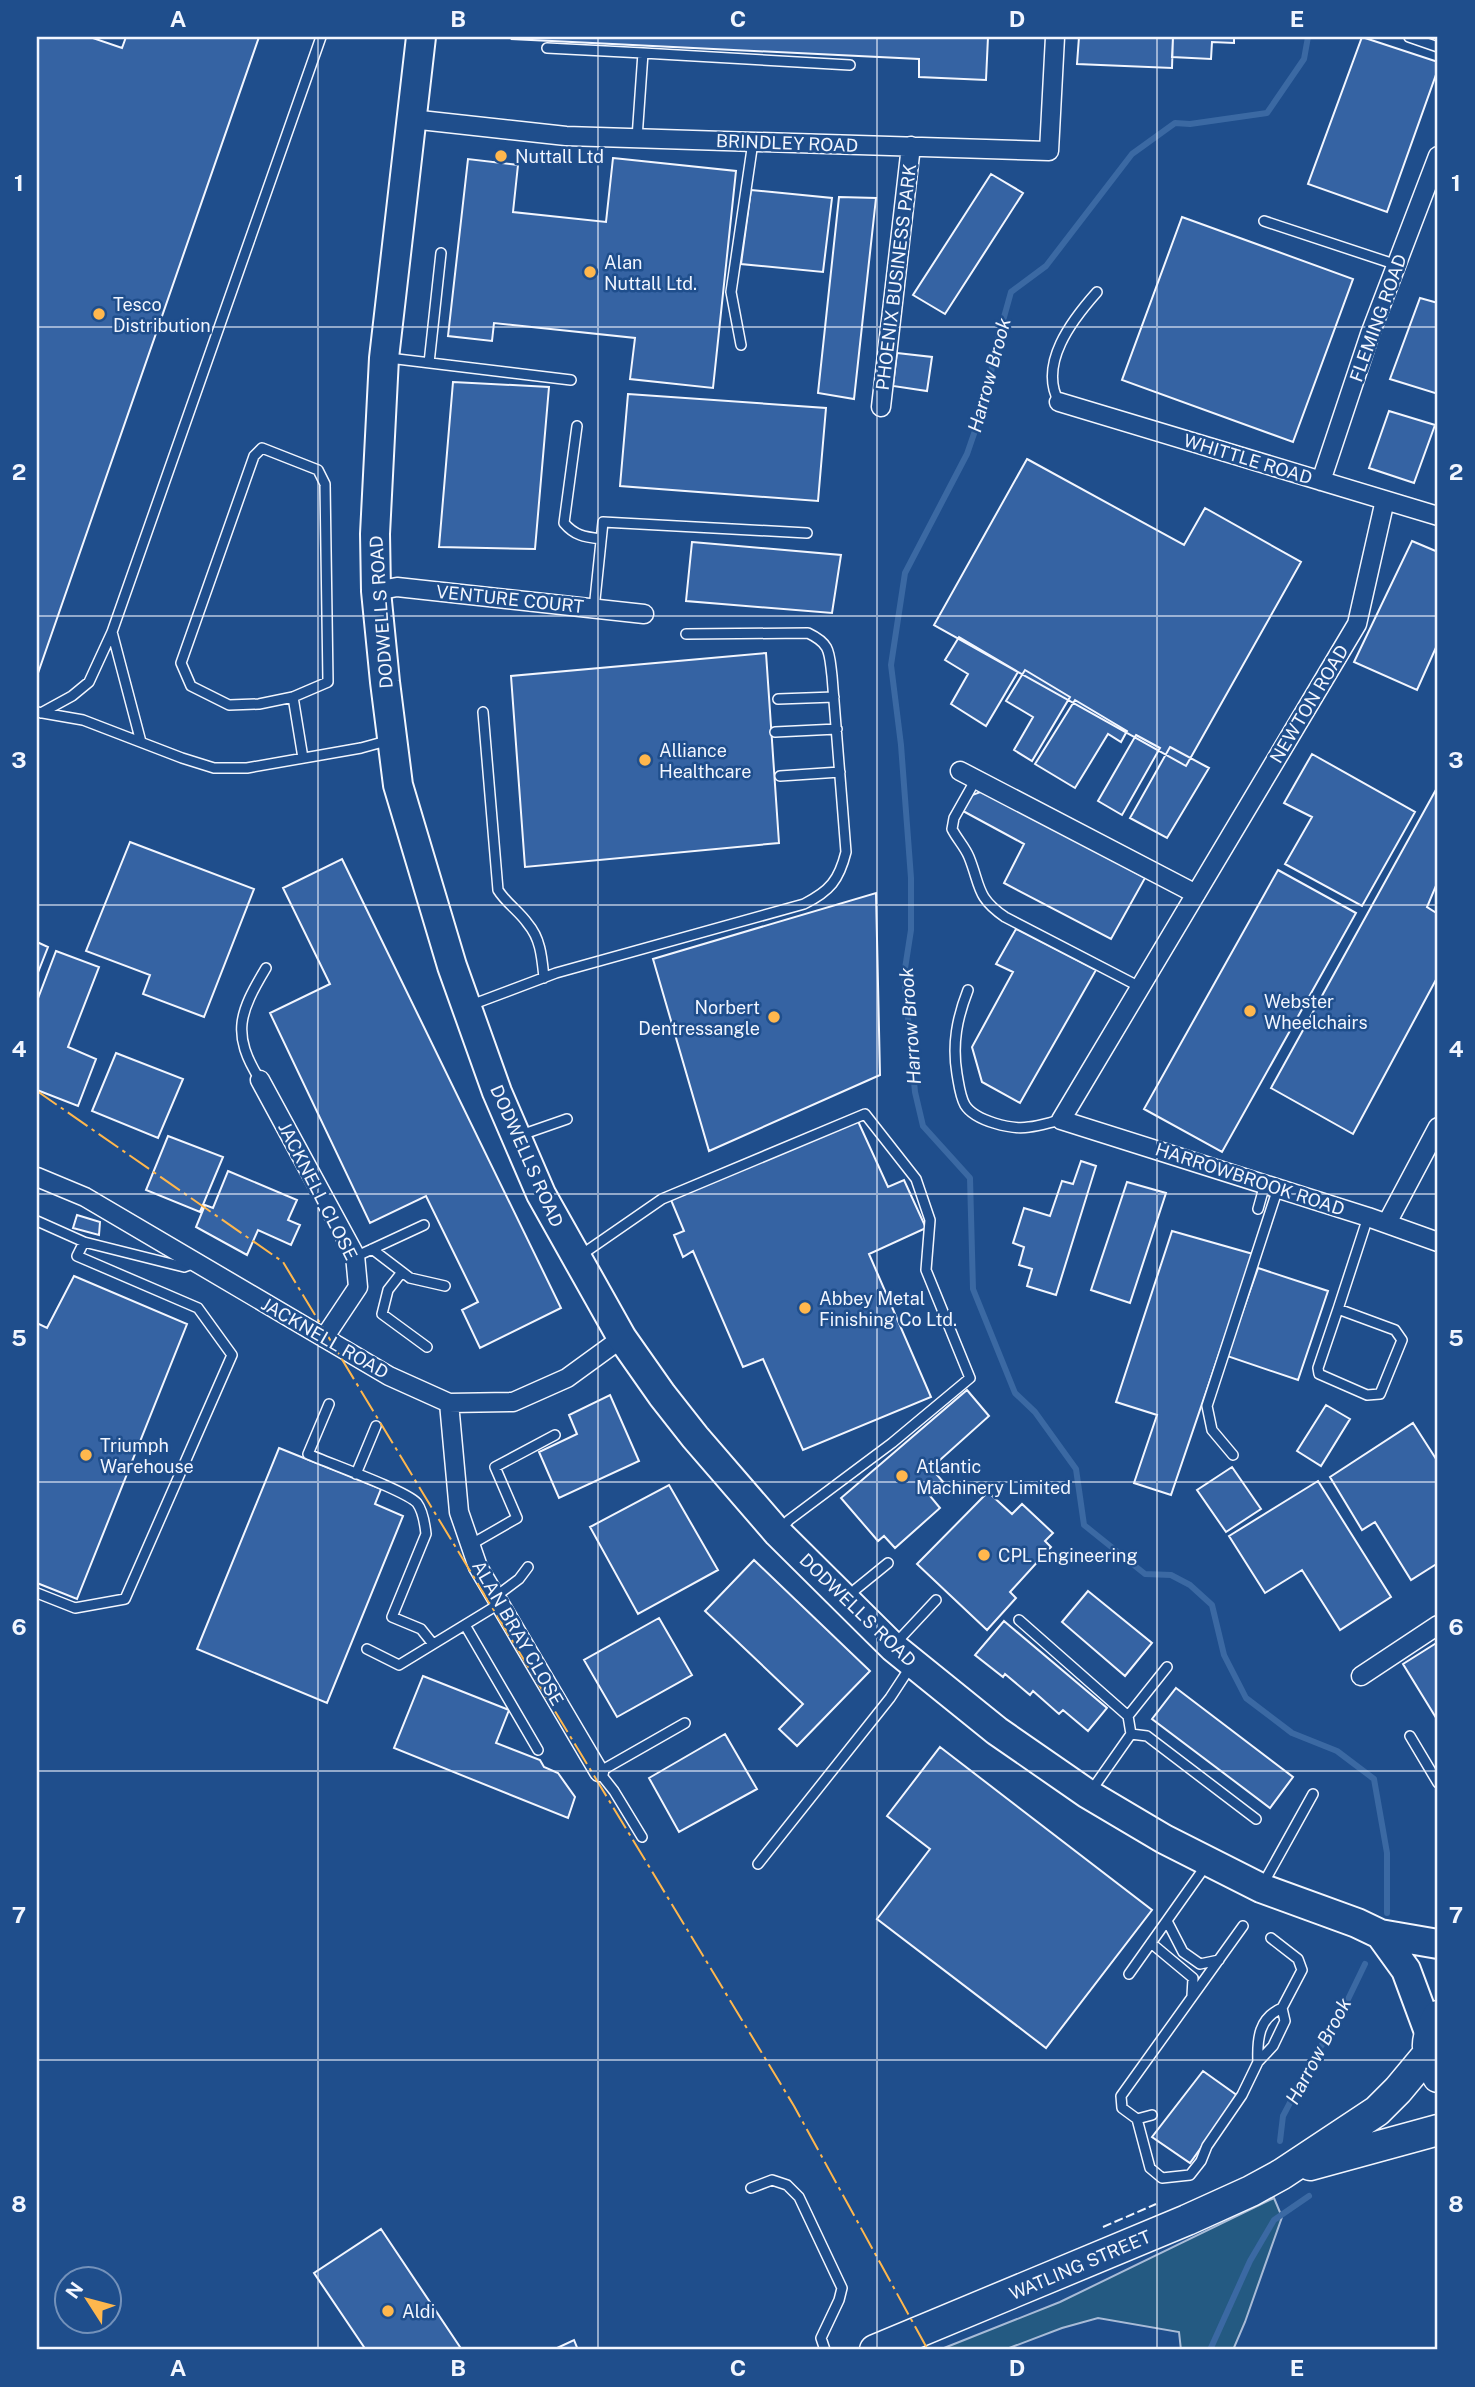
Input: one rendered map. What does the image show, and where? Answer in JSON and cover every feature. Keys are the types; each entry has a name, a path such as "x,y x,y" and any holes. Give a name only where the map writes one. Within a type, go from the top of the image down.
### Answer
{"highway":[{"name":"WATLING STREET","path":"875,2350 1187,2220 1282,2174 1377,2111 1398,2090 1433,2044"},
{"name":"WATLING STREET","path":"1282,2174 1438,2130"}],"main road":[{"name":"DODWELLS ROAD","path":"421,37 384,358 375,534 376,591 392,739 398,785 466,1007 516,1137 541,1194 575,1258 622,1338 695,1437 778,1533 903,1655 997,1731 1088,1794 1164,1839 1261,1888 1380,1934 1438,1944"},
{"path":"1380,1934 1406,1970 1433,2044"}],"street":[{"name":"BRINDLEY ROAD","path":"411,119 566,136 1049,151 1055,37"},
{"name":"PHOENIX BUSINESS PARK","path":"881,407 911,146"},
{"name":"FLEMING ROAD","path":"1321,481 1370,334 1438,156"},
{"name":"WHITTLE ROAD","path":"1059,402 1438,516"},
{"name":"NEWTON ROAD","path":"1061,1120 1357,624 1385,500"},
{"name":"VENTURE COURT","path":"376,591 397,587 644,614"},
{"path":"968,775 1196,894"},
{"name":"JACKNELL CLOSE","path":"260,1080 355,1257 358,1287 324,1338"},
{"name":"HARROWBROOK ROAD","path":"1061,1120 1387,1223 1438,1242"},
{"path":"1387,1223 1429,1152 1438,1127"},
{"name":"JACKNELL ROAD","path":"37,1177 85,1197 389,1376 449,1403 513,1402 567,1378 622,1338"},
{"name":"ALAN BRAY CLOSE","path":"449,1403 460,1512 478,1567 598,1772"},
{"path":"1361,1676 1438,1625"}],"lane":[{"path":"39,713 72,696 89,682 112,632 321,37"},
{"path":"1409,37 1438,47"},
{"path":"547,48 850,65"},
{"path":"637,138 643,53"},
{"path":"740,345 731,292 753,142"},
{"path":"1264,221 1396,265"},
{"path":"429,363 441,253"},
{"path":"1059,402 1052,390 1054,362 1070,326 1097,292"},
{"path":"384,358 571,380"},
{"path":"577,426 564,523 580,536 601,540"},
{"path":"262,448 318,470 325,484 328,682 293,697 260,704 229,705 191,686 181,663 254,456 262,448"},
{"path":"594,609 603,522 807,533"},
{"path":"112,632 141,743"},
{"path":"466,1007 544,978 804,904 830,887 841,872 846,852 828,648 821,639 808,633 686,634"},
{"path":"293,697 303,758"},
{"path":"778,699 834,697"},
{"path":"484,712 498,890 503,899 530,926 540,947 544,978"},
{"path":"39,713 83,720 214,768 247,768 361,748 392,739"},
{"path":"775,732 836,729"},
{"path":"780,776 840,772"},
{"path":"968,775 952,829 969,855 978,886 988,905 1005,917 1140,987"},
{"path":"260,1080 240,1038 242,1020 266,968"},
{"path":"968,990 959,1013 955,1038 960,1092 967,1108 977,1116 1002,1126 1028,1128 1061,1120"},
{"path":"575,1258 662,1199 865,1114 916,1179 930,1220 926,1270 970,1378 892,1443 789,1520 778,1533"},
{"path":"516,1137 567,1119"},
{"path":"1258,1209 1271,1186"},
{"path":"1233,1455 1212,1430 1207,1406 1271,1186"},
{"path":"1338,1309 1395,1330 1400,1335 1402,1340 1380,1394 1367,1395 1319,1374 1318,1368 1368,1217"},
{"path":"37,1222 84,1242 184,1267 196,1262"},
{"path":"355,1257 424,1224"},
{"path":"37,1593 75,1608 125,1599 232,1355 198,1308 77,1256 84,1242"},
{"path":"372,1249 410,1278 445,1286"},
{"path":"402,1272 388,1290 382,1314 428,1347"},
{"path":"329,1404 307,1454 396,1491 416,1503 425,1524 426,1534 391,1616 421,1629 433,1644"},
{"path":"356,1474 376,1426"},
{"path":"470,1545 517,1518 495,1467 555,1435"},
{"path":"846,1601 856,1589 888,1563"},
{"path":"368,1649 399,1665 465,1625 497,1601 528,1567"},
{"path":"758,1864 890,1698 903,1655 936,1600"},
{"path":"1019,1620 1128,1716 1131,1734 1088,1794"},
{"path":"465,1625 538,1750"},
{"path":"1128,1716 1167,1667"},
{"path":"642,1838 614,1791 598,1772 685,1723"},
{"path":"1131,1734 1147,1736 1256,1819"},
{"path":"1410,1736 1438,1783"},
{"path":"1261,1888 1313,1794"},
{"path":"1129,1974 1208,1862"},
{"path":"1167,1921 1183,1952 1200,1964 1219,1960"},
{"path":"1243,1926 1121,2096 1122,2108 1137,2119 1150,2168 1162,2178 1190,2175 1201,2161 1207,2146 1242,2095 1258,2062 1273,2046 1285,2021 1282,2008"},
{"path":"1258,2062 1257,2039 1270,2013 1282,2008 1302,1970 1298,1959 1271,1938"},
{"path":"1151,1943 1193,1978 1192,1997"},
{"path":"1137,2119 1152,2115"},
{"path":"751,2188 772,2180 787,2185 799,2197 842,2288 821,2338 825,2350"}],"shaded area":[{"path":"1274,2198 1282,2217 1233,2350 1181,2350 1179,2332 1098,2318 1062,2328 1004,2350 939,2350 1060,2302"}],"building":[{"name":"Tesco Distribution","path":"37,37 90,37 122,48 126,37 259,37 37,676"},
{"path":"988,37 986,80 919,77 919,59 512,39"},
{"path":"1079,37 1173,37 1172,68 1077,64"},
{"path":"1173,37 1234,37 1234,43 1212,42 1211,59 1172,57"},
{"path":"1362,37 1438,62 1438,69 1387,212 1308,184"},
{"name":"Alan Nuttall Ltd.","path":"613,158 736,171 713,388 630,379 635,338 494,323 492,341 448,336 468,159 518,165 513,212 606,222"},
{"path":"991,174 1023,193 945,314 913,295"},
{"path":"751,190 832,198 823,272 741,264"},
{"path":"839,197 876,198 854,399 818,393"},
{"path":"1182,217 1353,279 1293,442 1122,380"},
{"path":"1420,298 1438,303 1438,394 1390,379"},
{"path":"897,353 932,357 927,391 893,386"},
{"path":"453,382 549,387 535,549 439,547"},
{"path":"628,394 826,408 818,501 620,486"},
{"path":"1389,411 1435,425 1414,483 1369,468"},
{"path":"1027,459 1184,545 1205,508 1301,562 1186,766 934,625"},
{"path":"1412,541 1438,552 1438,643 1417,690 1354,662"},
{"path":"692,542 841,555 832,613 686,601"},
{"path":"959,637 1018,672 986,726 951,704 968,674 945,660"},
{"name":"Alliance Healthcare","path":"766,653 779,843 525,867 511,676"},
{"path":"1025,670 1070,697 1032,761 1014,750 1033,717 1006,701"},
{"path":"1075,700 1127,731 1121,742 1108,734 1075,788 1035,764"},
{"path":"1136,735 1160,748 1122,815 1098,801"},
{"path":"1170,747 1209,768 1167,838 1130,818"},
{"path":"1312,754 1415,812 1362,906 1285,864 1312,817 1284,803"},
{"path":"1438,786 1438,881 1427,907 1438,914 1438,976 1353,1134 1271,1088"},
{"path":"986,790 1145,878 1111,939 1004,883 1024,844 963,811 972,795"},
{"path":"130,842 254,889 204,1017 143,994 150,975 86,951"},
{"path":"342,859 561,1308 480,1348 462,1310 478,1302 426,1196 370,1223 270,1013 330,984 283,888"},
{"name":"Webster Wheelchairs","path":"1278,870 1356,913 1222,1152 1144,1109"},
{"name":"Norbert Dentressangle","path":"876,893 880,1075 709,1151 653,959"},
{"path":"1016,929 1096,970 1020,1103 982,1082 972,1047 1013,972 996,964"},
{"path":"37,942 48,947 37,975"},
{"path":"56,951 99,967 68,1047 96,1059 78,1106 37,1090 37,1001"},
{"path":"116,1053 183,1079 158,1138 92,1111"},
{"name":"Abbey Metal Finishing Co Ltd.","path":"857,1119 888,1187 904,1180 926,1228 869,1254 931,1397 803,1450 763,1359 743,1367 693,1251 683,1257 674,1235 684,1231 671,1200"},
{"path":"168,1136 223,1157 200,1212 146,1190"},
{"path":"1081,1161 1096,1166 1056,1295 1027,1286 1032,1269 1019,1265 1024,1247 1013,1243 1024,1208 1050,1216 1062,1181 1073,1184"},
{"path":"228,1171 297,1200 288,1220 300,1225 291,1245 258,1230 247,1255 196,1227 205,1205 213,1208"},
{"path":"1127,1182 1166,1193 1130,1303 1091,1290"},
{"path":"77,1215 100,1222 99,1235 73,1228"},
{"path":"1172,1231 1253,1254 1171,1495 1134,1483 1157,1415 1116,1402"},
{"path":"1258,1268 1328,1291 1298,1380 1227,1356"},
{"name":"Triumph Warehouse","path":"74,1276 187,1324 77,1599 37,1583 37,1323 47,1328"},
{"name":"Atlantic Machinery Limited","path":"967,1390 989,1416 931,1468 945,1484 930,1496 940,1508 895,1548 884,1536 878,1541 841,1498"},
{"path":"610,1395 639,1461 559,1498 539,1452 577,1434 569,1415"},
{"path":"1326,1405 1350,1419 1321,1466 1297,1451"},
{"path":"1413,1423 1438,1462 1438,1563 1411,1580 1375,1522 1362,1530 1330,1477"},
{"path":"279,1448 381,1489 375,1504 403,1516 327,1703 197,1649"},
{"path":"1232,1467 1261,1509 1226,1532 1197,1490"},
{"path":"1318,1481 1391,1597 1340,1630 1302,1570 1265,1593 1229,1536"},
{"path":"669,1485 718,1570 638,1614 590,1527"},
{"name":"CPL Engineering","path":"988,1492 1012,1514 1022,1504 1053,1533 1045,1541 1051,1547 1010,1592 1016,1598 987,1630 917,1564"},
{"path":"754,1560 870,1671 797,1746 779,1729 803,1704 705,1611"},
{"path":"1088,1591 1152,1643 1125,1676 1062,1622"},
{"path":"659,1618 692,1675 617,1717 584,1660"},
{"path":"1004,1621 1107,1708 1088,1731 1063,1710 1059,1714 1033,1691 1030,1695 1005,1674 1003,1677 975,1655"},
{"path":"1438,1642 1438,1721 1403,1664"},
{"path":"423,1676 509,1710 496,1743 540,1760 544,1767 558,1773 575,1797 568,1818 394,1748"},
{"path":"1176,1688 1293,1777 1270,1808 1152,1719"},
{"path":"725,1734 757,1789 679,1832 649,1778"},
{"path":"940,1747 1152,1910 1046,2048 877,1919 930,1849 887,1816"},
{"path":"1203,2071 1238,2096 1190,2163 1152,2137"},
{"name":"Aldi","path":"381,2229 462,2350 366,2350 314,2273"},
{"path":"574,2340 578,2350 555,2350 555,2349"}],"waterway":[{"name":"Harrow Brook","path":"1308,37 1304,59 1267,113 1190,124 1175,123 1132,154 1046,266 1011,292 994,353 988,393 967,454 905,573 891,665 901,745 911,878 911,930 904,975 915,1092 923,1126 970,1178 973,1289 1015,1393 1035,1412 1076,1469 1084,1525 1145,1574 1171,1575 1190,1585 1212,1605 1224,1655 1246,1698 1292,1733 1337,1751 1374,1779 1387,1853 1387,1913"},
{"name":"Harrow Brook","path":"1280,2141 1283,2116 1314,2057 1338,2020 1365,1964"},
{"name":"Harrow Brook","path":"1210,2350 1250,2261 1274,2220 1309,2196"}],"fence":[{"path":"1103,2227 1156,2204"}],"power":[{"path":"37,1091 283,1262 794,2106 928,2350"}],"place":[{"name":"Nuttall Ltd","path":"501,156"},
{"name":"Alan Nuttall Ltd.","path":"590,272"},
{"name":"Tesco Distribution","path":"99,314"},
{"name":"Alliance Healthcare","path":"645,760"},
{"name":"Webster Wheelchairs","path":"1250,1011"},
{"name":"Norbert Dentressangle","path":"774,1017"},
{"name":"Abbey Metal Finishing Co Ltd.","path":"805,1308"},
{"name":"Triumph Warehouse","path":"86,1455"},
{"name":"Atlantic Machinery Limited","path":"902,1476"},
{"name":"CPL Engineering","path":"984,1555"},
{"name":"Aldi","path":"388,2311"}]}
